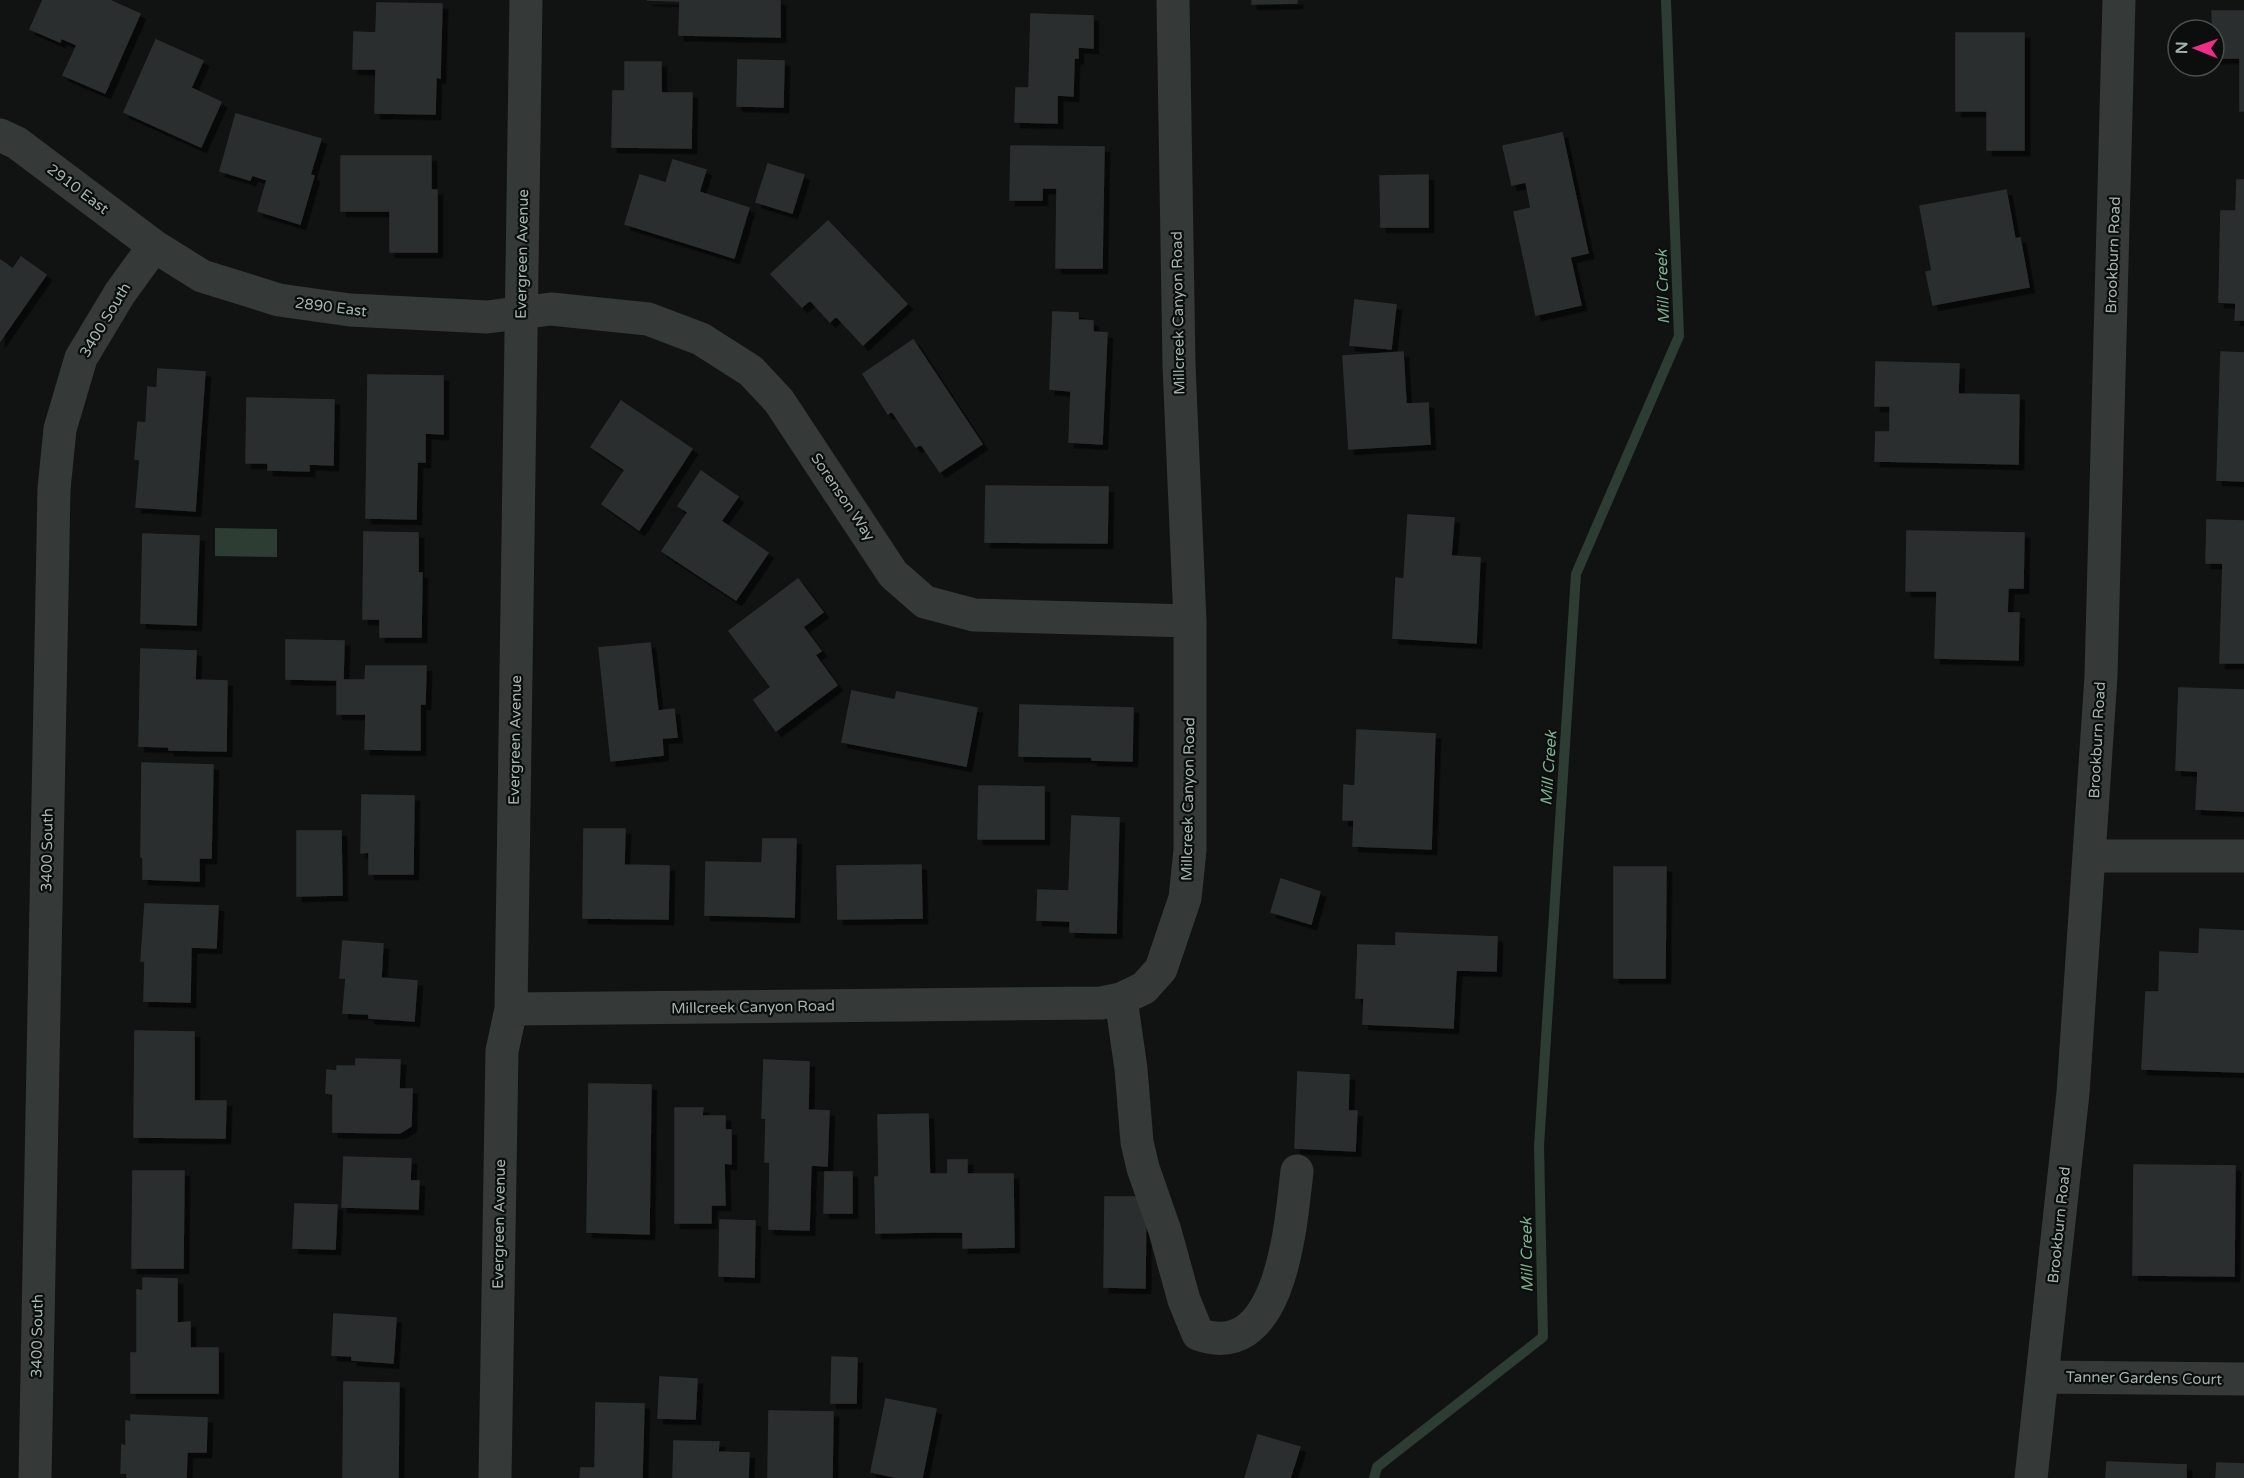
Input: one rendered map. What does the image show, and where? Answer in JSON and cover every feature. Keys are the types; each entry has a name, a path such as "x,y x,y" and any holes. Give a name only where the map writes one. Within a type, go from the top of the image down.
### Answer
{"street":[{"name":"Evergreen Avenue","path":"495,1478 502,1051 511,1009 526,0"},
{"name":"Millcreek Canyon Road","path":"511,1009 1101,1003 1120,999 1144,988 1161,969 1185,898 1190,850 1190,621 1179,365 1173,0"},
{"name":"Brookburn Road","path":"2031,1478 2073,1093 2101,676 2119,0"},
{"name":"2910 East","path":"0,135 17,143 154,246"},
{"name":"2890 East","path":"154,246 202,276 279,300 350,310 487,317 520,314"},
{"name":"3400 South","path":"35,1478 54,489 60,429 81,358 120,292 154,246"},
{"name":"Sorenson Way","path":"520,314 551,309 648,319 701,339 751,371 779,401 893,574 925,602 974,615 1190,621"},
{"path":"2090,856 2244,856"},
{"path":"1120,999 1131,1069 1137,1142 1184,1300 1197,1334 1207,1337 1232,1335 1256,1322 1266,1307 1283,1264 1290,1232 1297,1171"},
{"name":"Tanner Gardens Court","path":"2043,1377 2244,1379"}],"shaded area":[{"path":"215,528 277,529 277,557 215,556"}],"building":[{"path":"43,0 109,0 140,14 105,93 63,75 77,45 61,38 60,42 30,29"},
{"path":"647,0 780,0 780,37 679,35 680,1"},
{"path":"1252,0 1297,0 1297,3 1252,4"},
{"path":"377,3 442,4 440,78 436,77 435,114 375,113 376,69 353,69 354,32 376,33"},
{"path":"2212,11 2244,11 2244,111 2240,111 2240,58 2226,58 2226,18 2212,18"},
{"path":"1031,14 1093,16 1093,48 1078,47 1078,58 1074,58 1073,96 1057,95 1057,123 1015,122 1016,88 1029,88"},
{"path":"1956,33 2024,33 2024,150 1987,150 1987,111 1956,111"},
{"path":"156,40 203,61 191,88 221,102 201,147 124,112"},
{"path":"738,60 784,61 783,107 737,106"},
{"path":"625,62 661,62 661,93 692,93 691,148 612,147 613,91 625,91"},
{"path":"236,114 321,139 310,175 314,176 300,224 258,211 267,180 252,175 250,180 220,171"},
{"path":"1562,133 1588,253 1570,257 1581,305 1536,315 1514,212 1531,208 1526,182 1512,185 1503,146"},
{"path":"1011,146 1104,147 1102,268 1056,268 1057,188 1042,188 1042,200 1010,200"},
{"path":"341,156 431,156 431,190 437,190 437,252 390,252 390,211 341,211"},
{"path":"673,160 706,170 699,192 749,208 734,258 625,224 640,175 666,183"},
{"path":"768,164 804,175 792,213 756,202"},
{"path":"1428,175 1428,227 1381,227 1380,176"},
{"path":"2237,180 2244,180 2244,320 2235,320 2236,303 2219,302 2221,211 2236,211"},
{"path":"2006,190 2015,239 2020,238 2029,287 1933,305 1926,272 1932,271 1920,206"},
{"path":"828,221 907,304 863,345 836,316 830,322 810,300 802,307 771,274"},
{"path":"21,257 46,275 0,341 0,260 13,269"},
{"path":"1355,300 1396,305 1391,349 1350,345"},
{"path":"1053,312 1078,313 1078,320 1093,321 1093,332 1107,333 1102,444 1069,442 1071,391 1050,389"},
{"path":"913,340 982,444 940,472 921,444 916,447 892,411 888,414 863,374"},
{"path":"1403,352 1406,404 1428,403 1430,444 1349,449 1343,356"},
{"path":"2221,352 2244,353 2244,481 2217,480"},
{"path":"1876,362 1959,364 1958,394 2019,395 2018,464 1875,461 1876,432 1890,432 1890,406 1875,406"},
{"path":"158,369 205,372 195,511 136,507 140,460 135,459 138,422 146,423 148,387 157,388"},
{"path":"368,375 443,376 443,434 425,433 425,462 417,462 416,519 366,518"},
{"path":"247,398 334,400 333,465 309,464 309,471 268,470 268,463 246,463"},
{"path":"621,401 692,449 639,530 602,504 625,470 591,447"},
{"path":"701,471 738,497 721,521 768,553 736,600 662,551 688,512 678,506"},
{"path":"986,486 1108,487 1107,543 985,542"},
{"path":"1408,515 1454,518 1451,556 1480,558 1476,643 1393,638 1396,578 1404,579"},
{"path":"2207,520 2244,521 2244,663 2220,663 2223,563 2206,563"},
{"path":"1907,531 2024,533 2023,588 2008,588 2007,613 2019,613 2018,660 1935,658 1937,591 1906,591"},
{"path":"364,532 418,533 418,573 422,573 421,637 380,637 380,619 363,619"},
{"path":"143,534 199,536 196,625 141,623"},
{"path":"798,579 823,612 803,627 821,651 815,655 837,685 776,731 754,700 771,687 729,631"},
{"path":"286,640 344,641 343,680 286,679"},
{"path":"650,643 658,711 674,709 677,737 662,738 663,755 611,761 599,648"},
{"path":"141,649 196,651 195,680 227,681 226,751 169,750 169,747 139,746"},
{"path":"366,666 426,666 425,704 420,704 420,750 365,749 366,714 337,714 337,680 365,680"},
{"path":"2179,688 2244,690 2244,811 2196,809 2198,771 2176,770"},
{"path":"852,691 895,700 897,692 977,708 966,766 842,742"},
{"path":"1020,705 1133,708 1132,761 1092,760 1092,757 1019,756"},
{"path":"1357,730 1435,734 1431,849 1353,846 1354,820 1343,820 1344,785 1355,786"},
{"path":"142,763 213,765 211,858 199,858 199,881 143,879 143,857 141,857"},
{"path":"979,786 1044,787 1044,839 978,839"},
{"path":"362,795 414,796 413,874 369,874 369,852 361,853"},
{"path":"1072,816 1119,818 1116,933 1070,932 1070,921 1037,920 1038,890 1069,891"},
{"path":"584,829 625,829 624,865 669,866 668,919 583,918"},
{"path":"297,831 341,831 342,895 297,896"},
{"path":"763,839 796,839 794,917 705,915 706,862 762,863"},
{"path":"921,865 922,918 838,919 837,866"},
{"path":"1614,867 1666,867 1665,978 1614,978"},
{"path":"1281,879 1320,892 1311,924 1271,912"},
{"path":"145,904 218,906 216,948 191,947 190,1002 144,1001 145,961 141,961"},
{"path":"2200,929 2244,931 2244,1072 2142,1069 2146,992 2159,992 2160,952 2199,954"},
{"path":"1396,933 1497,937 1496,971 1456,970 1453,1028 1363,1024 1364,998 1356,998 1358,945 1396,946"},
{"path":"343,941 383,944 381,978 417,981 414,1021 369,1018 369,1014 343,1013 346,978 340,978"},
{"path":"135,1031 194,1032 194,1101 226,1101 225,1138 134,1137"},
{"path":"356,1059 400,1060 399,1089 412,1089 411,1126 400,1133 333,1132 333,1094 326,1093 327,1070 337,1071 337,1066 356,1066"},
{"path":"764,1060 809,1062 808,1110 829,1111 827,1166 811,1165 809,1230 769,1229 770,1162 765,1162 766,1118 762,1118"},
{"path":"1298,1072 1349,1075 1348,1111 1357,1111 1355,1151 1295,1148"},
{"path":"589,1084 651,1085 649,1234 587,1232"},
{"path":"675,1108 703,1108 702,1116 725,1116 725,1130 731,1130 731,1164 724,1163 725,1205 711,1205 711,1223 675,1223"},
{"path":"928,1114 931,1232 876,1233 875,1177 879,1177 878,1115"},
{"path":"344,1157 411,1159 410,1181 419,1181 418,1209 342,1207"},
{"path":"948,1160 967,1160 967,1174 1013,1174 1014,1247 963,1248 963,1232 931,1232 930,1174 948,1174"},
{"path":"2134,1165 2235,1166 2234,1276 2133,1275"},
{"path":"133,1171 184,1171 183,1268 132,1268"},
{"path":"825,1172 852,1172 852,1213 824,1213"},
{"path":"1105,1197 1146,1197 1145,1288 1104,1287"},
{"path":"295,1204 337,1205 335,1249 293,1248"},
{"path":"720,1220 755,1221 754,1277 719,1276"},
{"path":"143,1278 177,1279 177,1323 190,1322 190,1348 218,1348 218,1393 131,1393 131,1353 137,1353 137,1290 143,1291"},
{"path":"334,1314 396,1318 393,1363 352,1360 352,1356 332,1355"},
{"path":"832,1357 857,1358 856,1403 831,1403"},
{"path":"660,1377 697,1379 695,1419 658,1418"},
{"path":"344,1382 399,1383 398,1478 343,1478"},
{"path":"886,1399 936,1409 922,1478 899,1478 871,1472"},
{"path":"596,1403 644,1404 642,1478 580,1478 581,1468 595,1468"},
{"path":"769,1411 833,1412 832,1478 768,1478"},
{"path":"131,1415 207,1418 206,1452 187,1452 186,1478 127,1478 127,1473 121,1473 122,1445 126,1446 126,1421 131,1422"},
{"path":"1258,1435 1300,1447 1290,1478 1245,1478"},
{"path":"674,1441 719,1442 718,1452 749,1453 748,1478 673,1478"},
{"path":"2107,1462 2186,1465 2186,1478 2106,1478"},
{"path":"2217,1463 2244,1464 2244,1478 2216,1478"}],"waterway":[{"name":"Mill Creek","path":"1374,1478 1377,1467 1543,1337 1539,1146 1576,574 1679,336 1666,0"}]}
